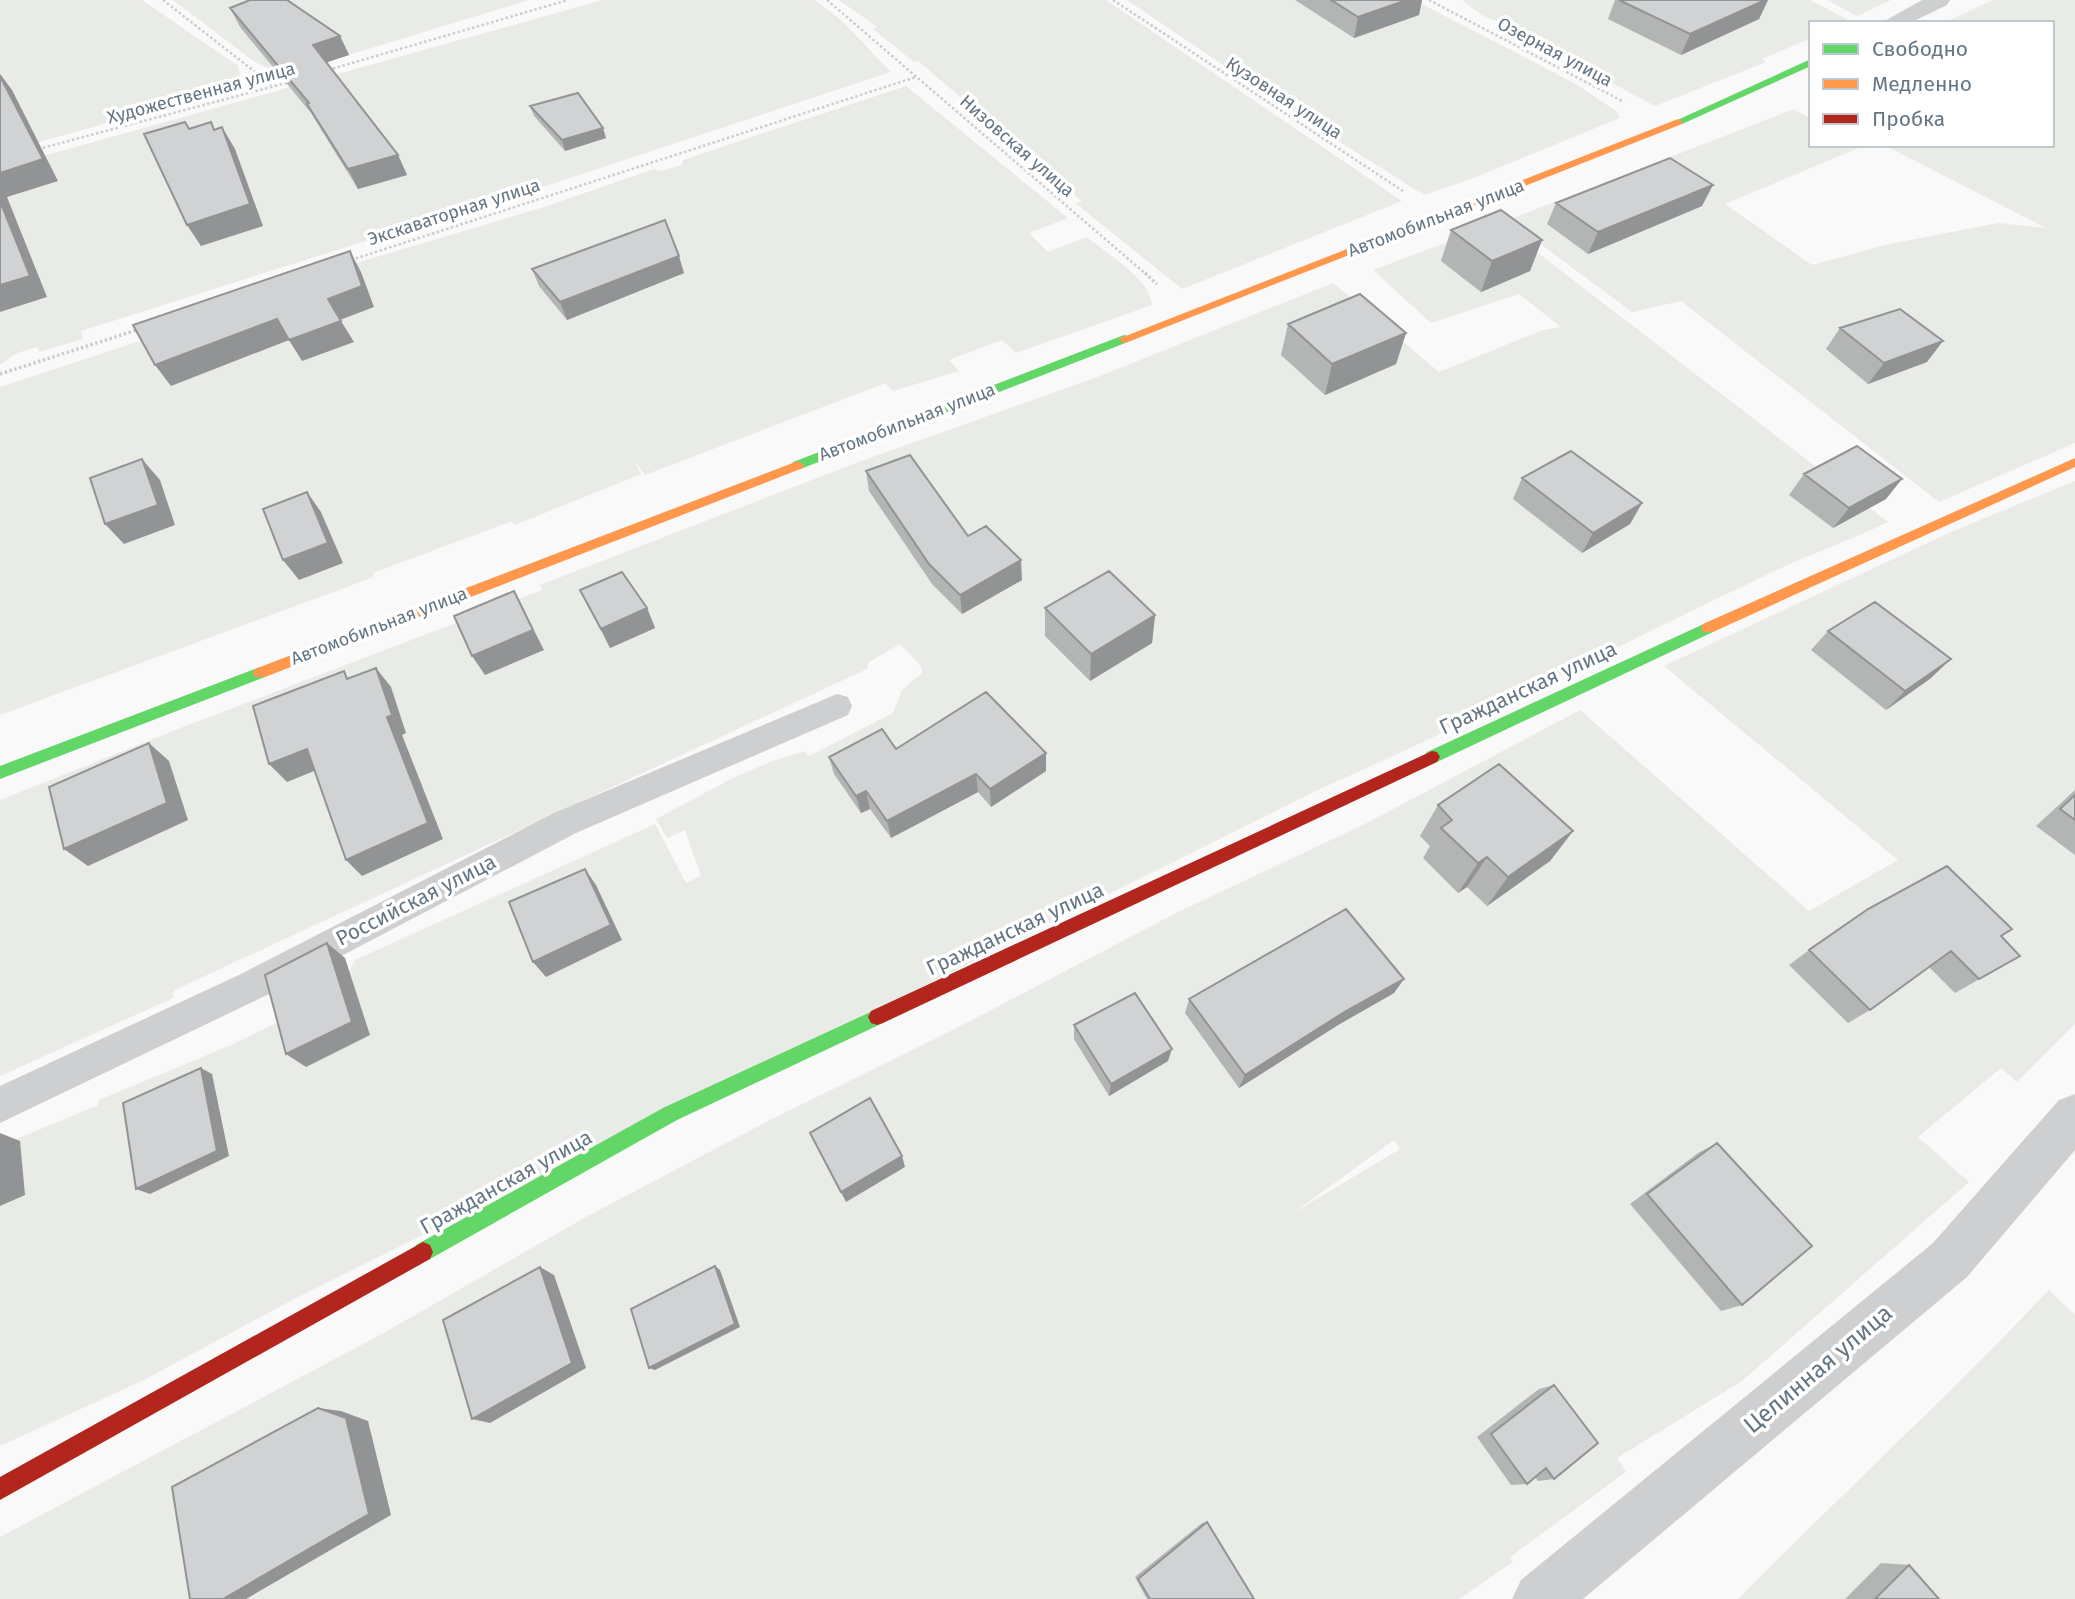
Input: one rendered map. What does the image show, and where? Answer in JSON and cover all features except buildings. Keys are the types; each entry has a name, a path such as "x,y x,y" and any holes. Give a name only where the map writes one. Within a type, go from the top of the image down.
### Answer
{"street":[{"path":"1896,21 1939,0"},
{"name":"Автомобильная улица","path":"0,773 1669,127 1809,63"},
{"name":"Гражданская улица","path":"0,1489 670,1114 1677,642 2075,462"},
{"name":"Целинная улица","path":"1540,1599 1950,1260 2075,1116"}],"lane":[{"name":"Российская улица","path":"0,1105 253,985 565,823 837,706"}],"path":[{"path":"163,0 274,86"},
{"name":"Художественная улица","path":"327,71 568,0"},
{"name":"Низовская улица","path":"827,0 1189,312"},
{"name":"Кузовная улица","path":"1113,0 1442,216"},
{"name":"Озерная улица","path":"1429,0 1669,127"},
{"name":"Экскаваторная улица","path":"345,262 916,77"},
{"name":"Художественная улица","path":"26,153 301,79"},
{"path":"0,374 146,327"}],"shaded area":[{"path":"0,0 142,0 238,66 241,80 236,87 0,153"},
{"path":"173,0 529,0 283,75 255,62"},
{"path":"603,0 815,0 842,21 891,72 461,214 435,219 81,331 83,339 39,352 37,347 17,353 0,365 0,168"},
{"path":"839,0 1106,0 1402,201 1182,289 1075,203 1082,201 918,61 914,62 873,29 877,27"},
{"path":"1127,0 1414,0 1576,84 1616,111 1620,118 1471,179 1424,195 1303,119"},
{"path":"1462,0 1810,0 1848,20 1809,21 1809,39 1762,59 1766,62 1655,106 1528,38 1515,24 1499,21"},
{"path":"1827,0 1891,0 1857,16"},
{"path":"1993,0 2075,0 2075,443 1939,502 1681,301 1632,312 1508,220 1794,109 1809,118 1809,147 1861,147 1725,204 1812,265 1885,245 1998,223 2046,228 1888,147 2054,147 2054,21 1948,21"},
{"path":"906,86 1068,218 1029,233 1048,252 1087,237 1136,276 1144,285 1152,305 1016,353 1002,340 949,360 959,371 893,391 886,383 645,475 635,461 641,474 515,525 512,521 373,573 374,577 0,715 0,387 244,307 243,304 363,261 544,207 654,169 661,171 682,165 683,160"},
{"path":"1499,223 1888,522 1781,568 1436,736 1320,789 294,1299 144,1380 0,1446 0,1146 98,1105 99,1100 231,1045 338,993 355,960 655,824 686,883 701,876 685,830 667,838 656,819 731,779 805,751 809,756 893,713 902,690 922,673 921,666 900,644 869,662 867,669 179,988 174,991 173,998 0,1076 0,800 193,723 196,729 194,723 542,590 540,585 853,464 1100,376 1333,283 1439,372 1543,330 1561,327 1519,294 1431,323 1373,270"},
{"path":"2075,481 2075,1024 2017,1082 2001,1068 1918,1137 1969,1182 1742,1381 1617,1458 1626,1472 1510,1557 1513,1562 1459,1599 0,1599 0,1537 382,1334 584,1218 772,1119 953,1030 1176,913 1367,823 1580,710 1809,911 1898,860 1664,666 1951,532","holes":["1394,1140 1400,1149 1293,1213"]},
{"path":"2049,1290 2075,1315 2075,1599 1738,1599 1972,1368"}],"traffic: fast":[{"path":"1678,122 1809,63"},
{"path":"798,465 1124,339"},
{"path":"1432,757 1708,628"},
{"path":"0,773 260,673"},
{"path":"423,1252 670,1114 877,1017"}],"traffic: slow":[{"path":"1124,339 1678,122"},
{"path":"1708,628 2075,462"},
{"path":"260,673 798,465"}],"traffic: jam":[{"path":"877,1017 1432,757"},
{"path":"0,1489 423,1252"}]}
